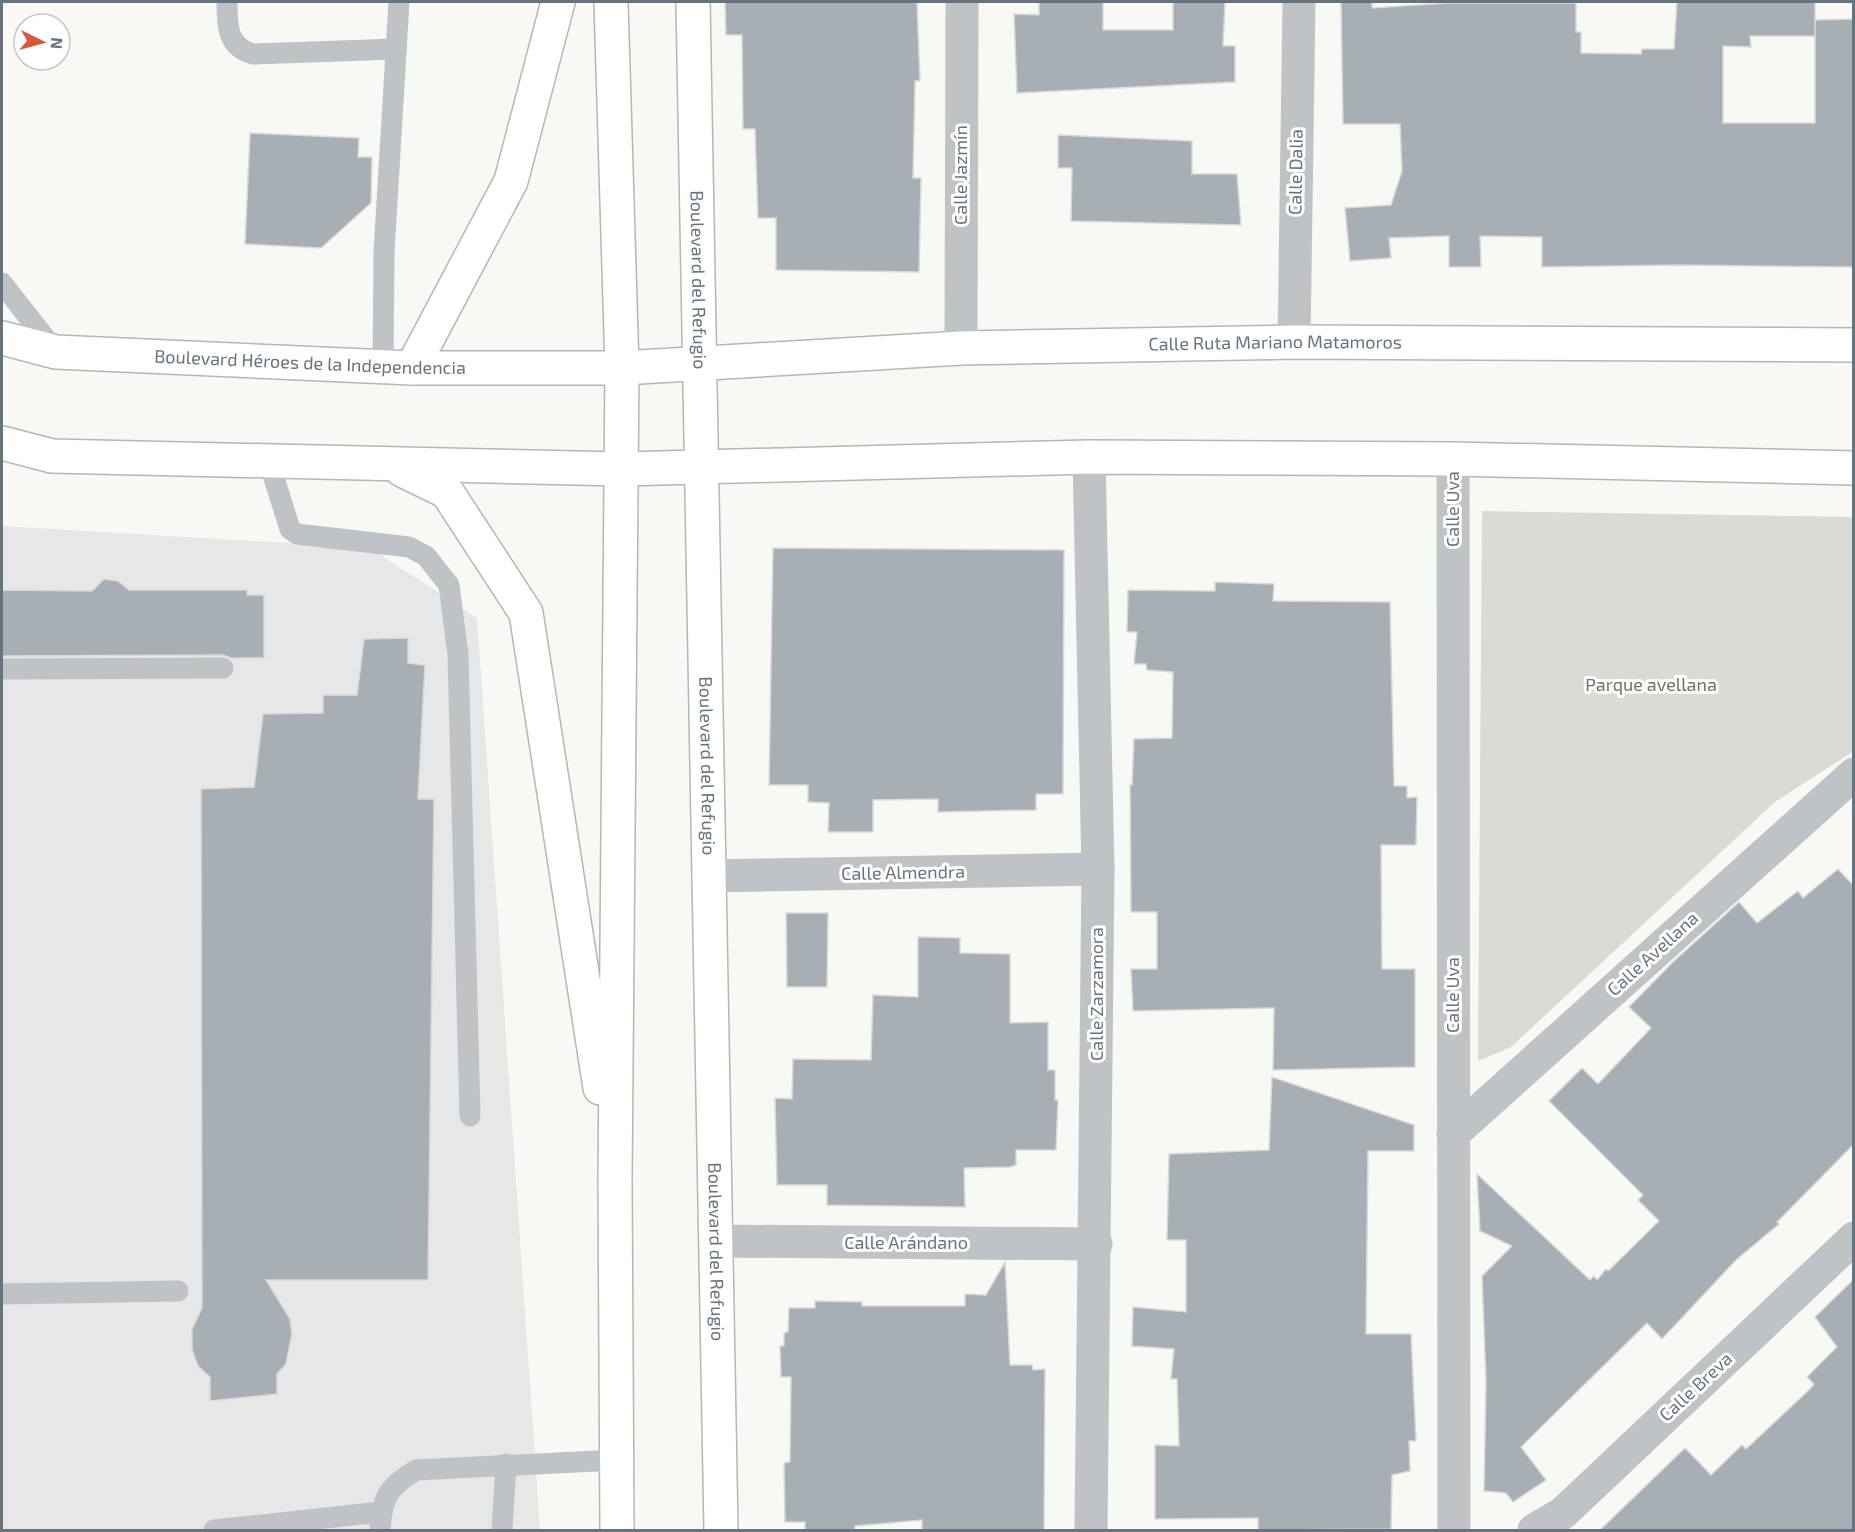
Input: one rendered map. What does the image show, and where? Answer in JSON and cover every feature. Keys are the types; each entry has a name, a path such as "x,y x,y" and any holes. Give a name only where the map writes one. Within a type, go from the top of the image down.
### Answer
{"main road":[{"path":"397,367 511,181 558,2"},
{"path":"611,2 622,368 615,1180 617,1530"},
{"name":"Boulevard del Refugio","path":"693,2 700,468 722,1530"},
{"name":"Boulevard Héroes de la Independencia","path":"2,338 56,352 397,367 622,368 699,364"},
{"name":"Calle Ruta Mariano Matamoros","path":"699,364 961,348 1294,342 1854,345"},
{"path":"2,443 52,456 392,466 700,468 1089,457 1453,459 1854,468"},
{"path":"392,466 447,492 526,613 615,1180"}],"street":[{"name":"Calle Jazmín","path":"961,348 962,2"},
{"name":"Calle Dalia","path":"1294,342 1299,2"},
{"name":"Calle Zarzamora","path":"1089,457 1098,869 1096,1244 1091,1530"},
{"name":"Calle Uva","path":"1453,459 1454,1530"},
{"name":"Calle Avellana","path":"1453,1134 1854,774"},
{"name":"Calle Almendra","path":"708,876 1098,869"},
{"name":"Calle Breva","path":"1534,1530 1563,1513 1854,1238"},
{"name":"Calle Arándano","path":"716,1241 1096,1244"}],"lane":[{"path":"227,2 227,27 234,44 242,51 253,54 396,49"},
{"path":"397,367 384,252 399,2"},
{"path":"2,283 56,352"},
{"path":"269,462 290,529 297,534 410,546 426,556 449,585 458,655 470,1116"},
{"path":"2,669 223,668"},
{"path":"2,1294 178,1291"},
{"path":"214,1530 380,1521 393,1484 417,1470 617,1460"},
{"path":"502,1530 506,1464"}],"shaded area":[{"path":"2,526 370,548 477,618 540,1530 2,1530"}],"green space":[{"name":"Parque avellana","path":"1482,511 1853,517 1854,751 1775,802 1511,1047 1478,1061"}],"building":[{"path":"725,2 917,2 920,81 915,81 913,178 921,178 919,272 776,270 776,218 758,218 755,129 743,129 742,35 726,35"},
{"path":"1039,2 1103,2 1103,30 1173,30 1173,2 1225,2 1223,46 1235,46 1235,82 1017,93 1014,14 1039,15"},
{"path":"1341,2 1372,2 1372,8 1449,3 1576,3 1576,32 1581,32 1581,53 1641,54 1642,49 1674,49 1677,2 1815,2 1815,20 1854,19 1853,267 1679,265 1542,267 1542,237 1480,236 1481,267 1449,267 1449,236 1389,238 1391,258 1350,261 1345,208 1391,205 1402,171 1400,124 1343,124","holes":["1750,36 1815,36 1815,123 1723,123 1723,46 1751,47"]},
{"path":"250,133 359,138 358,157 372,157 371,203 321,248 245,244"},
{"path":"1058,135 1192,141 1192,174 1237,174 1241,225 1071,221 1072,168 1058,168"},
{"path":"773,548 1064,550 1063,794 1036,794 1036,810 938,812 938,799 873,800 873,832 828,832 829,803 808,802 808,785 769,785"},
{"path":"104,579 118,581 129,590 247,590 247,595 264,595 264,658 231,658 223,655 2,656 2,590 92,591"},
{"path":"1215,582 1274,584 1273,601 1390,602 1394,786 1407,786 1407,798 1417,797 1416,845 1381,845 1382,969 1415,969 1415,1067 1273,1070 1274,1008 1133,1011 1131,969 1157,969 1157,912 1131,912 1130,785 1132,785 1134,739 1172,738 1173,672 1147,670 1146,664 1134,664 1137,632 1127,632 1128,590 1215,591"},
{"path":"408,638 408,663 425,665 418,799 434,799 428,1280 266,1280 290,1319 292,1334 286,1364 277,1374 277,1394 210,1401 210,1377 198,1366 192,1350 192,1329 202,1308 201,789 254,787 263,714 323,713 323,695 357,695 364,639"},
{"path":"1838,869 1854,886 1854,1144 1777,1222 1779,1224 1736,1260 1662,1339 1647,1323 1521,1447 1546,1480 1513,1502 1506,1493 1484,1491 1486,1382 1482,1276 1512,1246 1480,1231 1477,1174 1590,1280 1594,1276 1597,1280 1606,1269 1608,1271 1659,1221 1638,1200 1643,1195 1549,1101 1582,1068 1598,1084 1651,1028 1629,1007 1673,962 1739,902 1757,923 1798,891 1803,898"},
{"path":"786,913 828,913 827,987 787,987"},
{"path":"918,937 960,938 960,953 1010,954 1010,1023 1048,1022 1048,1070 1055,1070 1055,1100 1058,1100 1056,1150 1016,1150 1016,1165 1010,1167 964,1168 965,1207 827,1205 827,1185 777,1185 775,1098 792,1099 793,1059 871,1060 873,995 918,997"},
{"path":"1272,1077 1414,1125 1414,1151 1368,1151 1366,1334 1411,1334 1416,1441 1409,1441 1410,1471 1392,1475 1391,1529 1258,1530 1258,1518 1155,1519 1155,1445 1179,1446 1177,1379 1171,1379 1174,1349 1132,1346 1133,1307 1186,1312 1186,1240 1167,1240 1169,1154 1269,1150"},
{"path":"1005,1262 1010,1365 1032,1365 1033,1370 1045,1369 1044,1530 922,1530 922,1520 855,1526 855,1530 805,1530 805,1522 785,1522 784,1463 790,1462 791,1377 781,1377 780,1346 784,1346 784,1333 788,1332 789,1308 815,1308 815,1301 862,1302 862,1306 965,1306 965,1294 986,1295"},
{"path":"1854,1279 1854,1530 1600,1530 1685,1448 1711,1475 1742,1445 1746,1449 1808,1391 1814,1384 1807,1377 1837,1347 1815,1317"}]}
